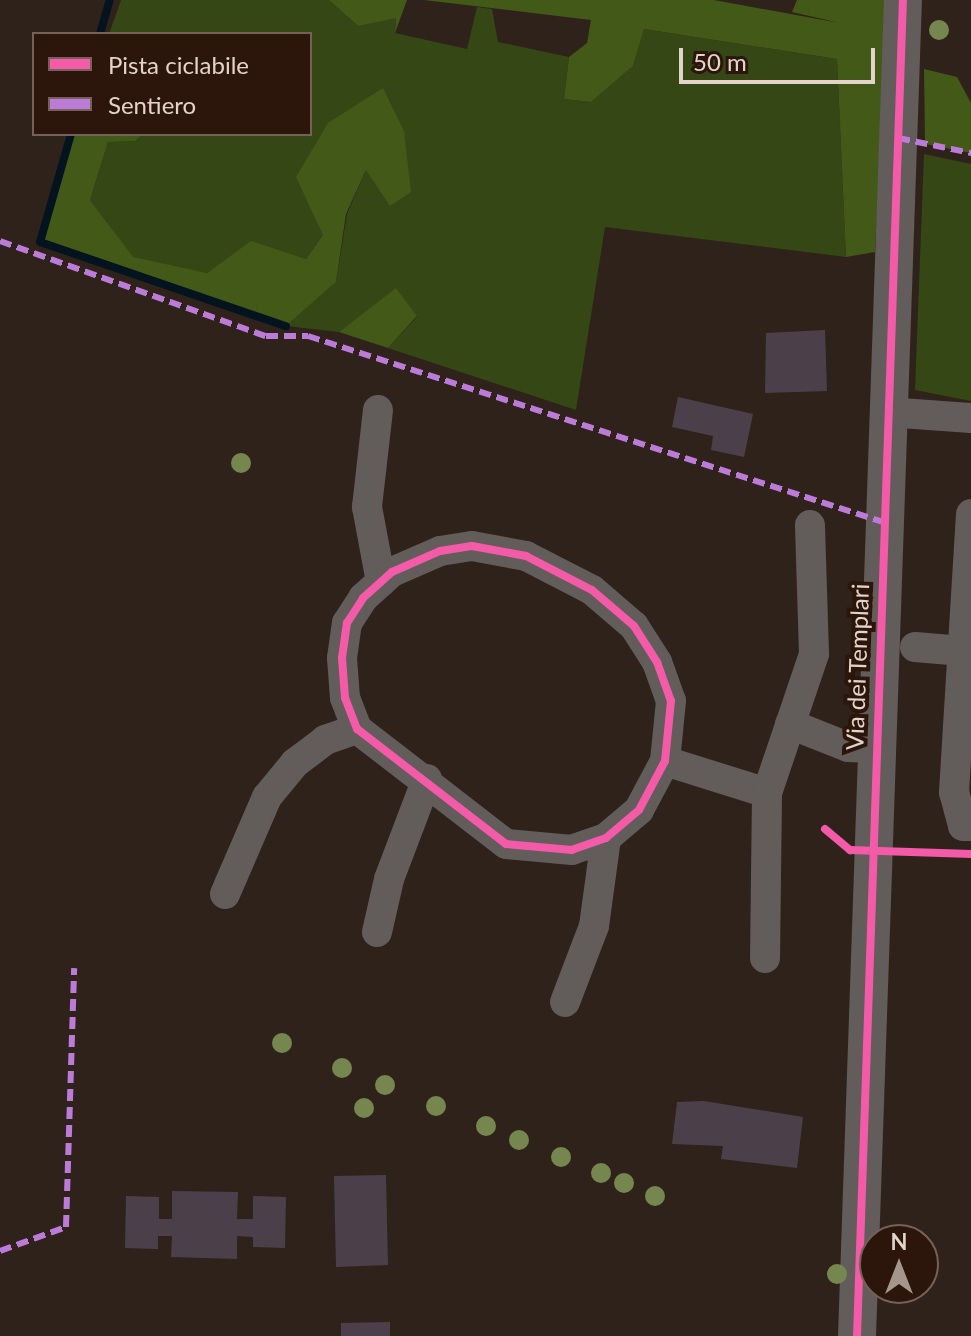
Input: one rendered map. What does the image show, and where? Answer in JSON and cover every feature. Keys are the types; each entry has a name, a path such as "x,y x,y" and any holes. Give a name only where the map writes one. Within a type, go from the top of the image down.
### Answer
{"street":[{"name":"Via dei Templari","path":"857,1336 874,748 903,0"},
{"path":"378,410 367,507 381,582"},
{"path":"887,412 971,418"},
{"path":"971,514 954,792 963,826 971,826"},
{"path":"765,958 767,793 814,654 810,525"},
{"path":"472,546 526,556 592,590 634,626 657,662 671,701 665,761 639,810 606,838 572,850 506,844 427,779 357,729 345,698 347,623 381,582 440,551 472,546"},
{"path":"915,647 963,651"},
{"path":"790,724 848,747 874,748"},
{"path":"225,894 267,797 315,748 357,729"},
{"path":"665,761 767,793"},
{"path":"377,932 389,879 427,779"},
{"path":"565,1002 594,926 606,838"}],"green space":[{"path":"121,0 329,0 358,26 396,17 395,33 467,49 477,7 492,9 498,42 569,57 564,99 591,102 633,66 644,29 837,59 846,257 605,227 576,410 388,348 417,317 396,289 339,332 286,326 336,282 347,214 366,170 383,88 359,105 323,235 306,259 251,242 207,273 133,258 90,200 108,142 135,141 141,136 312,136 312,32 110,32"},
{"path":"329,0 407,0 395,33 396,18 358,26"},
{"path":"424,0 714,0 840,23 792,12 797,0 887,0 875,252 846,257 837,59 644,29 633,66 591,102 564,99 569,57 587,43 591,20"},
{"path":"924,69 957,77 971,103 971,153 925,144"},
{"path":"383,88 404,131 411,192 390,206 366,170 346,214 336,282 286,326 40,242 70,136 141,136 135,141 108,142 90,200 133,257 207,273 251,241 306,259 323,235 296,177 328,123"},
{"path":"924,154 971,164 971,401 915,390"},
{"path":"396,288 417,316 388,348 339,332"}],"building":[{"path":"825,330 827,391 765,393 766,333"},
{"path":"678,397 753,414 744,457 711,450 713,436 672,427"},
{"path":"704,1101 803,1117 797,1168 721,1159 723,1146 672,1144 677,1102"},
{"path":"386,1175 388,1265 336,1267 334,1176"},
{"path":"172,1191 238,1192 237,1219 253,1219 253,1196 286,1197 285,1248 253,1247 253,1237 237,1236 237,1259 171,1257 172,1236 158,1236 158,1249 125,1248 126,1196 159,1197 159,1219 172,1219"},
{"path":"390,1322 390,1336 341,1336 341,1323"}],"waterway":[{"path":"101,32 110,0"},
{"path":"70,136 40,242 286,326"}],"marked path":[{"path":"898,138 971,153"},
{"path":"0,241 266,336 308,336 883,522"},
{"path":"0,1251 66,1227 74,968"}],"cycle path":[{"path":"857,1336 903,0"},
{"path":"472,546 526,556 592,590 634,626 657,662 671,701 665,761 639,810 606,838 572,850 506,844 357,729 345,698 342,658 347,623 363,598 392,572 440,551 472,546"},
{"path":"825,829 850,850 971,854"}]}
